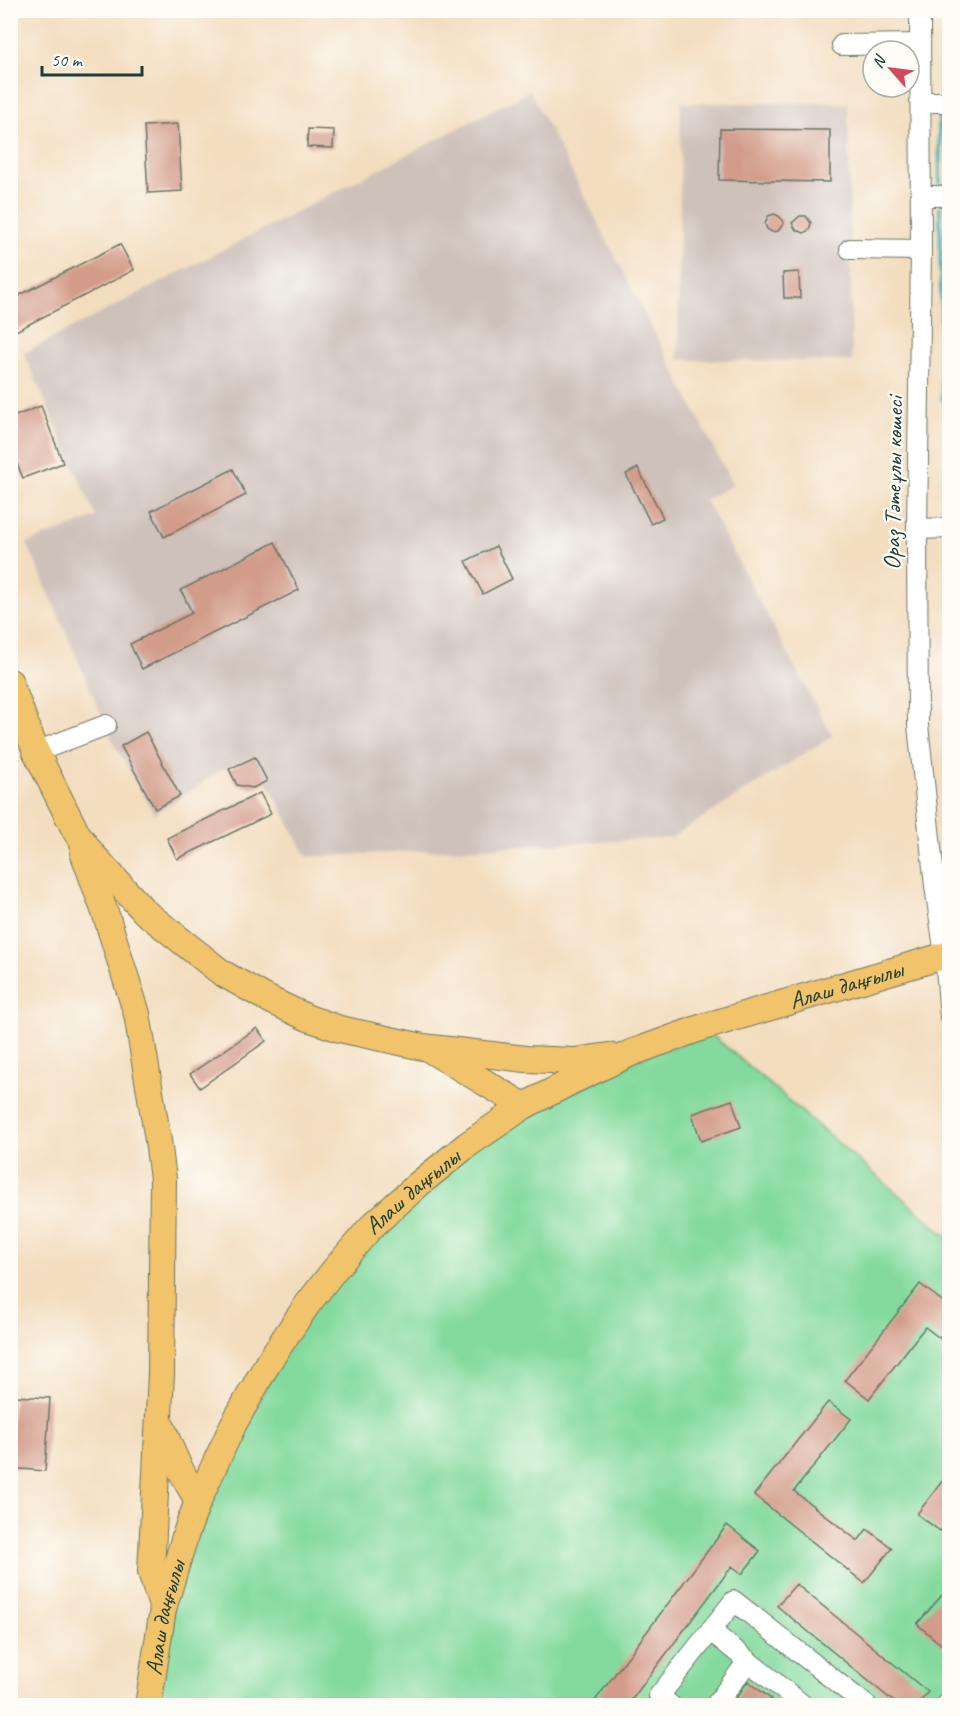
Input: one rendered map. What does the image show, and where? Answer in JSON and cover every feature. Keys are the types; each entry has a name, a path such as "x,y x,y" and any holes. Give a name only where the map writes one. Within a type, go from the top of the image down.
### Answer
{"main road":[{"path":"10,682 36,752 76,832 107,918 137,1014 158,1140 163,1179 159,1420 151,1572 163,1609"},
{"path":"76,832 92,854 145,912 222,973 308,1018 340,1029 423,1047 526,1059 574,1061 631,1053"},
{"name":"Алаш даңғылы","path":"148,1706 163,1609 198,1501 233,1425 269,1361 307,1305 371,1227 467,1145 524,1106 631,1053 703,1027 947,955"},
{"path":"423,1047 524,1106"},
{"path":"159,1420 171,1452 198,1501"}],"street":[{"name":"Ораз Тәтеұлы көшесі","path":"920,10 920,39"},
{"path":"842,45 861,45"},
{"name":"Ораз Тәтеұлы көшесі","path":"920,102 918,725 935,886 947,955 950,1017"},
{"path":"920,102 950,102"},
{"path":"921,196 950,196"},
{"path":"850,249 921,250"},
{"path":"917,529 950,528"},
{"path":"36,752 106,724"},
{"path":"671,1706 659,1696 734,1601 867,1706"},
{"path":"711,1631 804,1706"},
{"path":"715,1706 748,1661"},
{"path":"946,1706 950,1701"}],"shaded area":[{"path":"530,91 733,485 705,500 832,736 671,838 307,857 254,757 219,771 154,814 115,746 27,543 96,517 24,353"},
{"path":"681,103 848,103 852,361 678,360"}],"green space":[{"path":"703,1027 949,1238 949,1705 148,1706 176,1568 307,1305 467,1145"}],"building":[{"path":"178,124 182,191 148,193 144,126"},
{"path":"308,129 334,130 333,148 307,147"},
{"path":"720,129 830,130 830,182 719,180"},
{"path":"774,214 779,216 784,223 778,231 772,232 765,224 768,216"},
{"path":"800,216 806,216 811,223 809,230 804,233 796,230 792,223"},
{"path":"120,244 134,270 10,334 10,300"},
{"path":"799,272 800,298 784,298 783,273"},
{"path":"41,406 63,463 23,478 10,447 10,418"},
{"path":"638,468 663,518 651,524 626,474"},
{"path":"233,469 246,495 164,537 151,511"},
{"path":"275,542 299,590 142,669 130,644 192,613 181,590"},
{"path":"496,546 512,579 483,594 466,561"},
{"path":"146,732 180,796 155,809 121,746"},
{"path":"255,757 267,781 253,788 237,785 229,769"},
{"path":"260,793 271,814 177,859 167,838"},
{"path":"257,1028 266,1041 200,1088 190,1074"},
{"path":"732,1100 741,1127 701,1141 692,1114"},
{"path":"920,1284 950,1307 950,1346 925,1327 869,1399 845,1380"},
{"path":"14,1396 50,1398 45,1471 10,1468"},
{"path":"828,1402 851,1419 794,1491 858,1541 867,1529 892,1548 864,1583 754,1495"},
{"path":"950,1471 950,1519 940,1531 917,1514"},
{"path":"727,1525 760,1551 742,1574 732,1566 627,1706 591,1706"},
{"path":"796,1584 928,1692 917,1706 899,1706 777,1606"},
{"path":"950,1586 950,1652 917,1624"},
{"path":"748,1681 771,1699 766,1706 730,1706"}],"waterway":[{"path":"946,10 946,91"},
{"path":"939,110 940,185"},
{"path":"940,207 942,400"}]}
